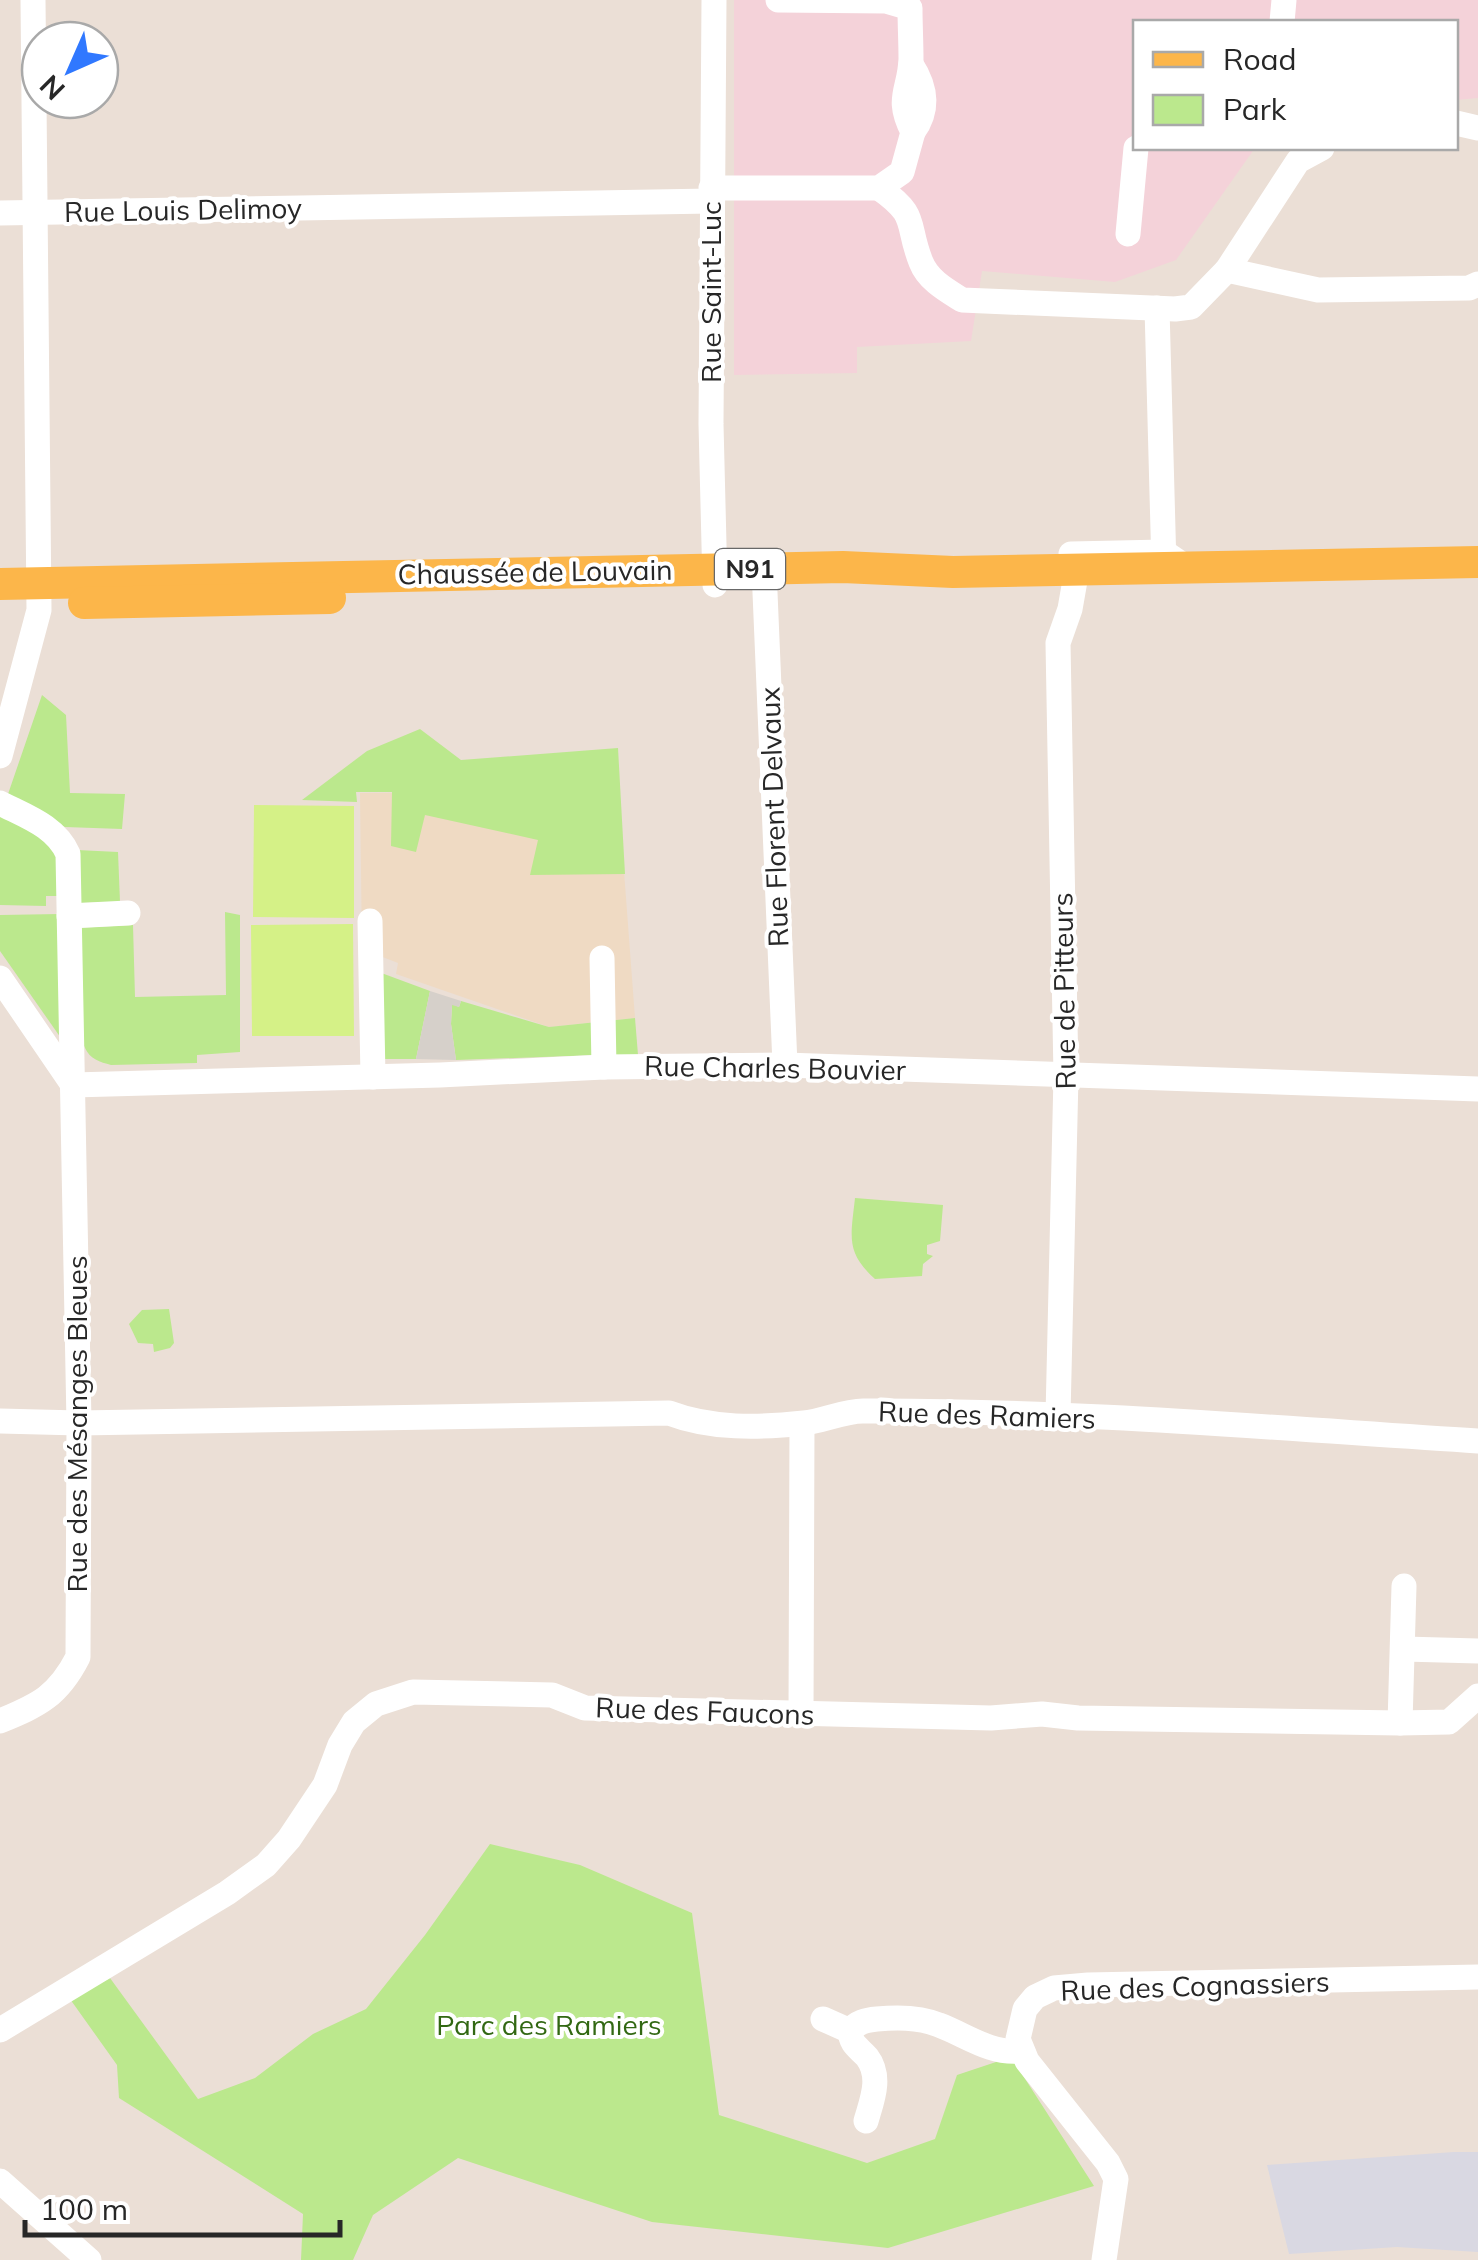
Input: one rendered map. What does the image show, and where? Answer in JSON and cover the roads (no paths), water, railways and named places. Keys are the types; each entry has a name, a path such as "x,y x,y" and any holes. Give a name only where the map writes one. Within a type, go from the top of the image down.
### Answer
{"main road":[{"name":"Chaussée de Louvain","path":"0,605 39,593 296,576 715,572 765,577 844,567 953,572 1172,562 1478,562"},
{"name":"Chaussée de Louvain","path":"0,584 39,593 338,598 715,572"}],"street":[{"path":"0,213 35,212 34,0"},
{"name":"Rue Saint-Luc","path":"714,0 711,195 715,572"},
{"path":"778,0 886,0 910,8 911,64 923,81 924,117 913,132 902,172 879,188 898,201 912,218 922,264 937,285 962,300 1192,307 1227,270 1298,161 1318,150"},
{"path":"1128,234 1136,150"},
{"name":"Rue Louis Delimoy","path":"0,756 39,593 35,212 879,188"},
{"path":"1227,270 1318,290 1475,287"},
{"path":"715,572 1172,562 1157,308"},
{"name":"Rue de Pitteurs","path":"1058,1416 1066,1076 1058,642 1070,609 1077,569"},
{"name":"Chaussée de Louvain","path":"248,588 296,576"},
{"name":"Rue Florent Delvaux","path":"765,577 786,1064"},
{"name":"Chaussée de Louvain","path":"0,594 248,588 338,598"},
{"name":"Rue des Mésanges Bleues","path":"0,803 62,839 68,854 80,1423 78,1657 67,1679 42,1704 0,1722"},
{"path":"69,916 128,913"},
{"path":"370,922 373,1077"},
{"path":"602,958 604,1067"},
{"path":"0,978 73,1086"},
{"name":"Rue Charles Bouvier","path":"73,1086 786,1064 1478,1089"},
{"name":"Rue des Ramiers","path":"0,1421 669,1413 699,1424 802,1424 857,1411 1058,1416 1478,1441"},
{"path":"801,1714 802,1424"},
{"path":"1400,1723 1404,1586"},
{"path":"1404,1649 1478,1651"},
{"name":"Rue des Faucons","path":"0,2030 228,1894 266,1865 289,1839 325,1785 340,1745 354,1722 376,1704 413,1692 552,1695 584,1708 1400,1723 1449,1722 1478,1696"},
{"name":"Rue des Cognassiers","path":"1020,2050 1018,2026 1025,2009 1035,1996 1054,1988 1478,1977"},
{"path":"866,2121 876,2085 871,2064 851,2043 854,2025 868,2020 912,2018 936,2023 1006,2052 1020,2050 1108,2163 1116,2179 1104,2260"},
{"path":"823,2019 850,2031"},
{"path":"0,2181 90,2260"}],"park label":[{"name":"Parc des Ramiers","path":"549,2025"}]}
